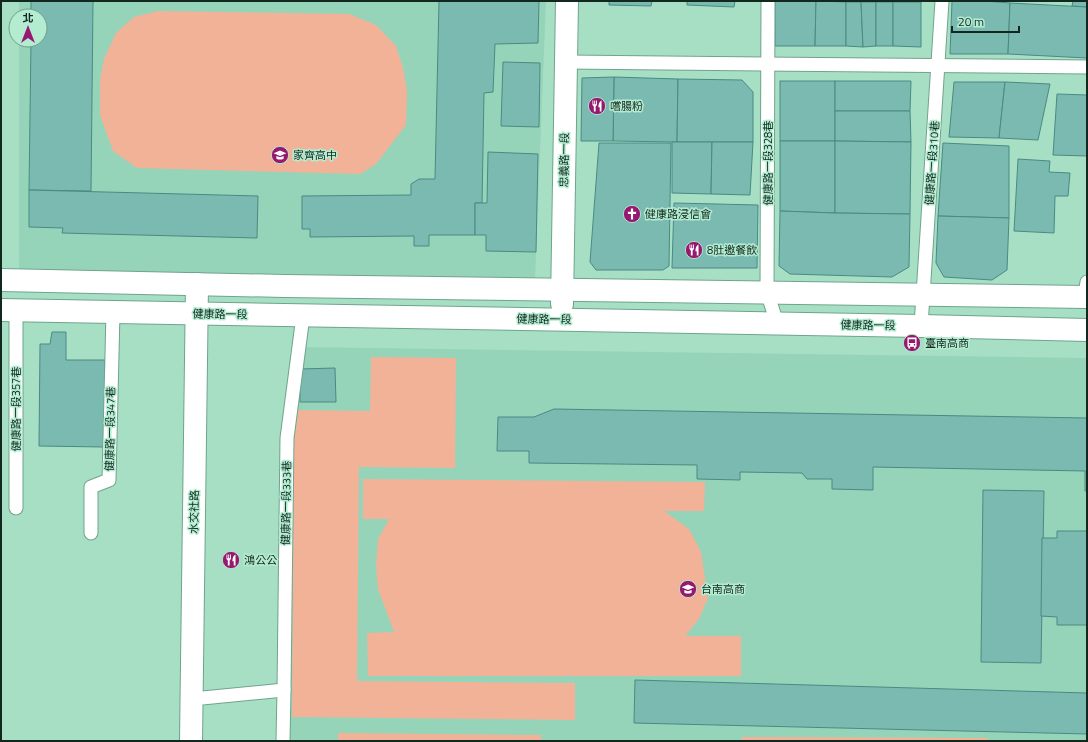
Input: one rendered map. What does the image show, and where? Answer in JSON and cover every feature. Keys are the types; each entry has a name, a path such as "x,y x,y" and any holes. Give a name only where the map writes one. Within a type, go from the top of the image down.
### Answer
{"street":[{"name":"忠義路一段","path":"562,320 567,1"},
{"path":"1,280 923,295 1086,292"},
{"name":"水交社路","path":"191,741 197,284"},
{"name":"健康路一段","path":"9,310 777,323 1087,330"}],"lane":[{"name":"健康路一段328巷","path":"768,1 767,292 777,323"},
{"name":"健康路一段310巷","path":"921,326 942,1"},
{"path":"566,62 1087,67"},
{"name":"健康路一段357巷","path":"9,310 16,508"},
{"name":"健康路一段347巷","path":"91,534 91,487 109,480 113,312"},
{"name":"健康路一段333巷","path":"283,741 287,438 303,316"},
{"path":"192,699 284,690"}],"shaded area":[{"name":"家齊高中","path":"19,1 546,1 535,279 19,270 19,48 48,48 48,8 19,8"},
{"path":"158,11 349,14 376,25 396,46 403,68 407,90 406,125 376,164 360,174 137,168 113,151 100,115 100,80 104,59 116,33 134,17"},
{"name":"台南高商","path":"301,347 1087,358 1087,741 288,741 290,437"},
{"path":"371,357 456,358 455,468 359,467 357,681 575,683 575,720 292,717 294,433 298,410 370,411"},
{"path":"363,479 705,482 704,511 664,511 689,529 701,552 708,598 699,619 685,636 741,636 741,676 368,676 367,633 394,632 378,589 376,565 378,539 389,519 363,519"},
{"path":"338,733 541,735 541,741 338,741"},
{"path":"742,737 988,738 989,741 742,741"}],"building":[{"path":"31,1 93,1 91,191 29,190 31,48 48,48 48,8 31,8"},
{"path":"439,1 539,1 538,43 495,44 493,92 484,93 482,203 475,203 475,235 429,235 429,246 414,246 414,236 310,237 310,229 302,229 302,196 411,195 411,184 419,179 435,179"},
{"path":"609,1 652,1 651,6 609,5"},
{"path":"687,1 735,1 734,7 687,5"},
{"path":"775,1 816,1 815,46 775,46"},
{"path":"816,1 846,2 846,46 815,46"},
{"path":"921,1 921,2 846,2"},
{"path":"952,1 1010,3 1008,54 950,54"},
{"path":"1073,1 1087,1 1087,7 1072,6"},
{"path":"846,2 861,2 863,47 846,46"},
{"path":"861,2 876,2 876,46 863,47"},
{"path":"876,2 893,2 893,46 876,46"},
{"path":"893,2 921,2 921,47 893,46"},
{"path":"1010,3 1087,7 1087,58 1008,54"},
{"path":"503,62 540,63 539,127 501,126"},
{"path":"614,77 678,79 677,142 613,141"},
{"path":"614,77 613,141 581,141 582,78"},
{"path":"678,79 742,80 753,92 753,142 677,142"},
{"path":"780,81 835,81 835,141 780,141"},
{"path":"835,81 911,81 910,111 835,111"},
{"path":"954,82 1005,82 999,138 949,137"},
{"path":"1005,82 1050,84 1038,140 999,138"},
{"path":"1057,94 1087,95 1087,156 1053,155"},
{"path":"835,111 910,111 911,142 835,141"},
{"path":"780,141 835,141 835,213 780,211"},
{"path":"835,141 911,142 910,214 835,213"},
{"path":"672,142 712,142 711,194 672,193"},
{"path":"712,142 753,142 750,195 711,194"},
{"name":"健康路浸信會","path":"599,143 671,143 669,266 663,270 596,270 590,262"},
{"path":"943,143 1009,146 1009,218 938,216"},
{"path":"488,152 538,154 536,252 486,251 486,235 475,235 475,203 487,203"},
{"path":"1018,159 1050,161 1049,172 1070,173 1068,196 1055,196 1054,233 1014,231"},
{"path":"29,190 258,196 257,238 62,233 63,228 29,227"},
{"path":"674,203 758,205 757,268 672,268"},
{"path":"780,211 910,214 909,267 892,277 790,274 779,266"},
{"path":"938,216 1009,218 1007,270 992,280 944,277 936,263"},
{"path":"52,332 66,332 66,360 105,360 104,447 39,446 40,344 50,344"},
{"path":"335,368 336,402 300,402 300,369"},
{"path":"554,409 1087,418 1087,491 1085,491 1085,471 873,467 873,490 832,489 832,479 807,479 802,473 740,472 740,480 697,479 697,465 529,463 529,451 497,451 498,417 534,417"},
{"path":"983,490 1044,491 1041,663 981,662"},
{"path":"1057,531 1087,531 1087,625 1057,625 1057,617 1041,616 1042,538 1057,538"},
{"path":"635,680 1087,693 1087,734 634,723"}],"place":[{"name":"嚐腸粉","path":"597,106"},
{"name":"家齊高中","path":"280,155"},
{"name":"健康路浸信會","path":"632,214"},
{"name":"8肚邀餐飲","path":"694,250"},
{"name":"臺南高商","path":"912,343"},
{"name":"鴻公公","path":"231,560"},
{"name":"台南高商","path":"688,589"}]}
